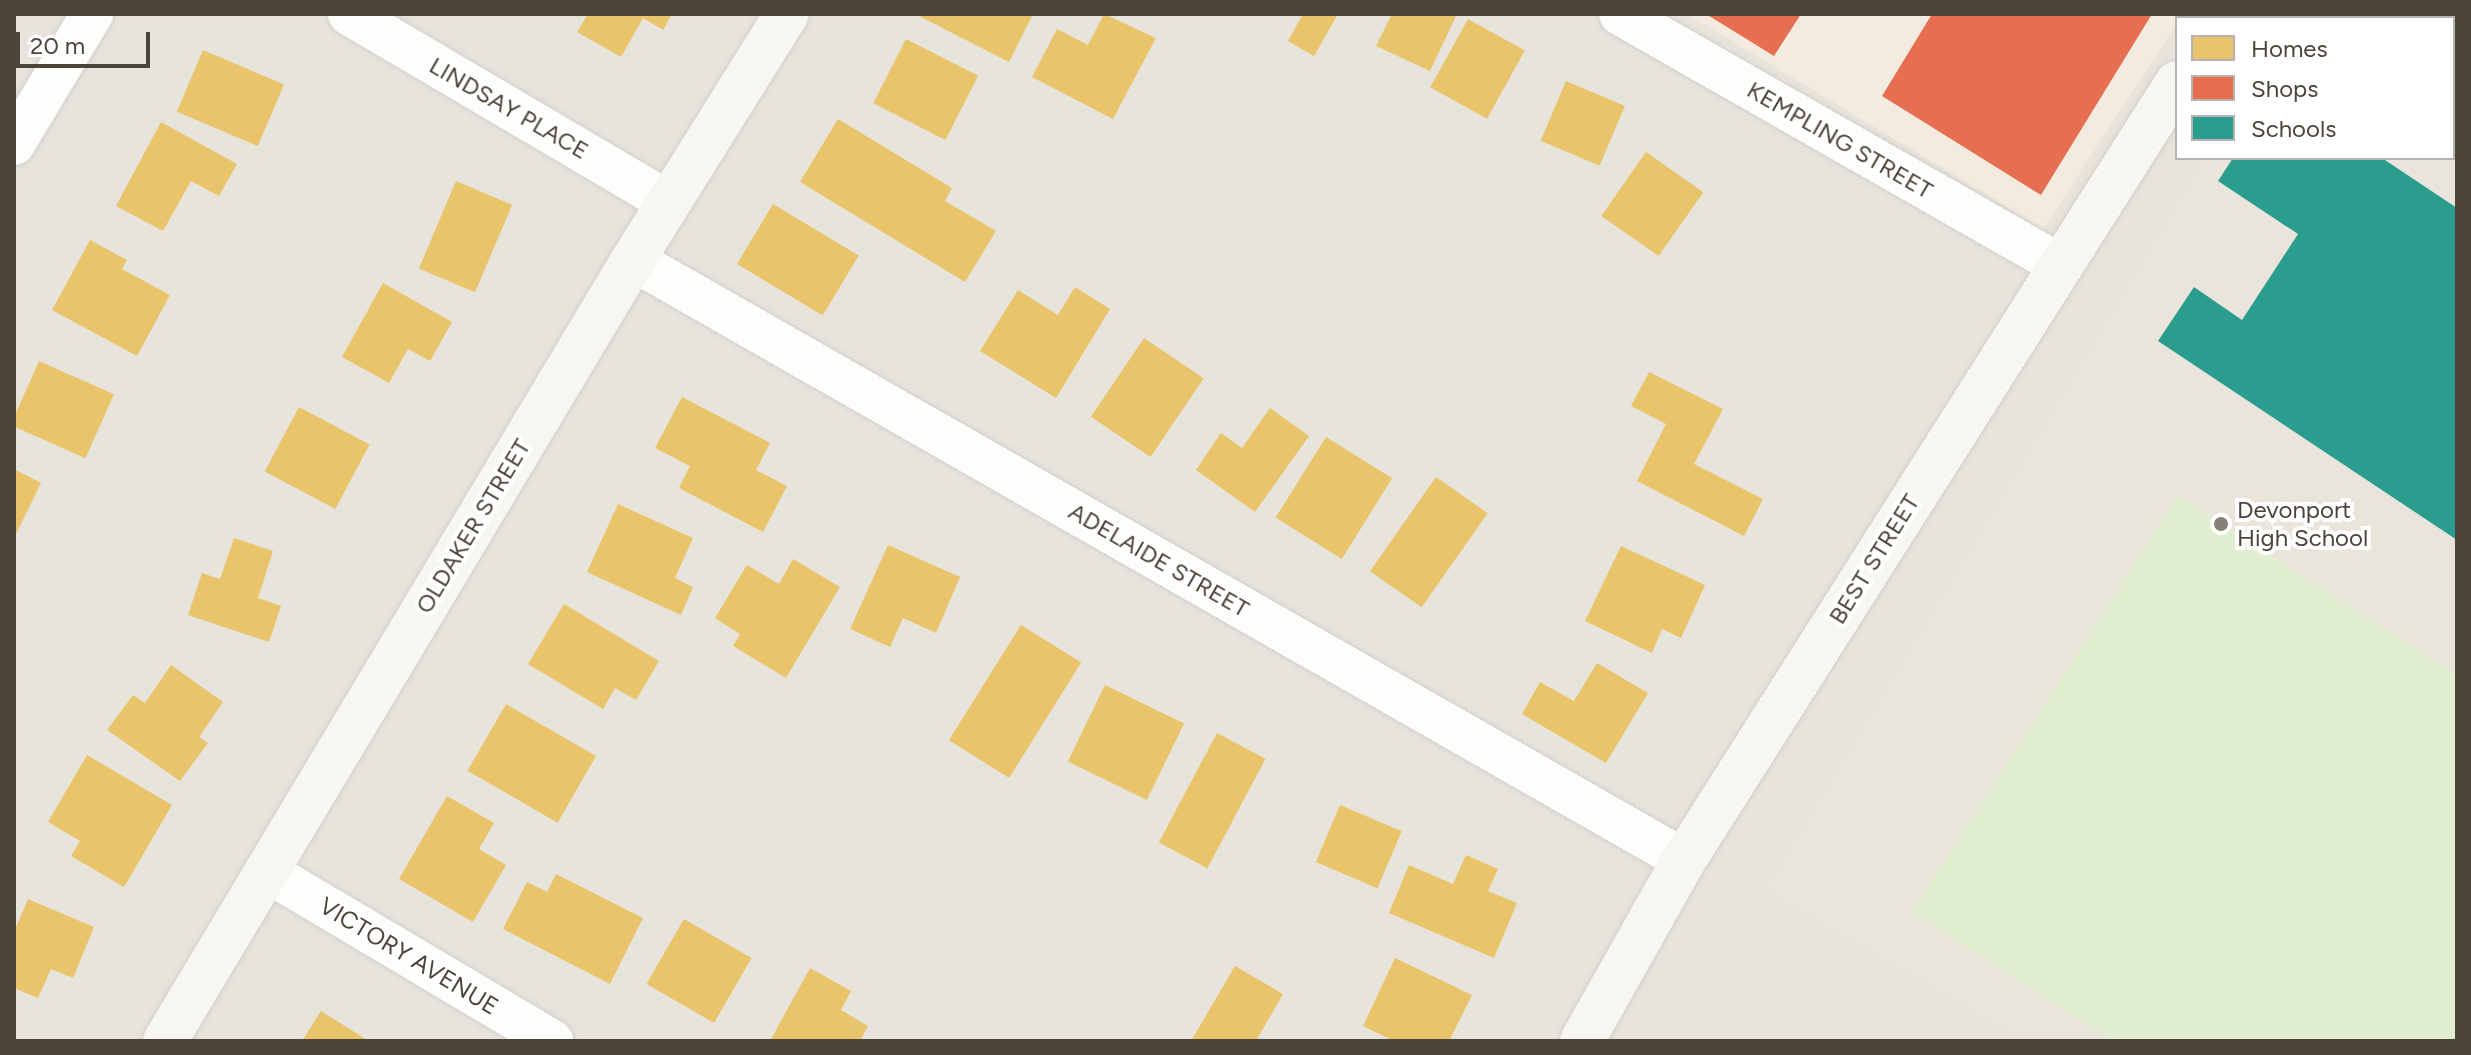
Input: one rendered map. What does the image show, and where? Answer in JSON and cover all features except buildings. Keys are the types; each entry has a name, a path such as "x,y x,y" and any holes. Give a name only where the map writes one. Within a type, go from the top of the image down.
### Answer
{"street":[{"path":"14,144 92,14"},
{"name":"LINDSAY PLACE","path":"349,14 668,202"},
{"name":"OLDAKER STREET","path":"165,1041 668,202 787,14"},
{"name":"KEMPLING STREET","path":"1620,14 2060,265"},
{"name":"BEST STREET","path":"1582,1041 1684,860 2175,86"},
{"name":"ADELAIDE STREET","path":"633,260 1684,860"},
{"name":"VICTORY AVENUE","path":"266,871 552,1041"}],"shaded area":[{"path":"14,14 1688,14 2043,228 2175,26 2175,160 2455,160 2455,16 2182,16 2457,14 2457,1041 14,1041"},
{"path":"1688,14 2183,14 2175,16 2175,26 2043,229"},
{"name":"Devonport High School","path":"2457,14 2457,1041 2026,1041 1766,890 2204,160 2455,160 2455,16 2290,16"}],"green space":[{"path":"2457,14 2457,68 2455,16 2369,15"},
{"path":"2178,496 2457,675 2457,1041 2113,1041 1912,912"}],"place":[{"name":"Devonport High School","path":"2221,524"}]}
